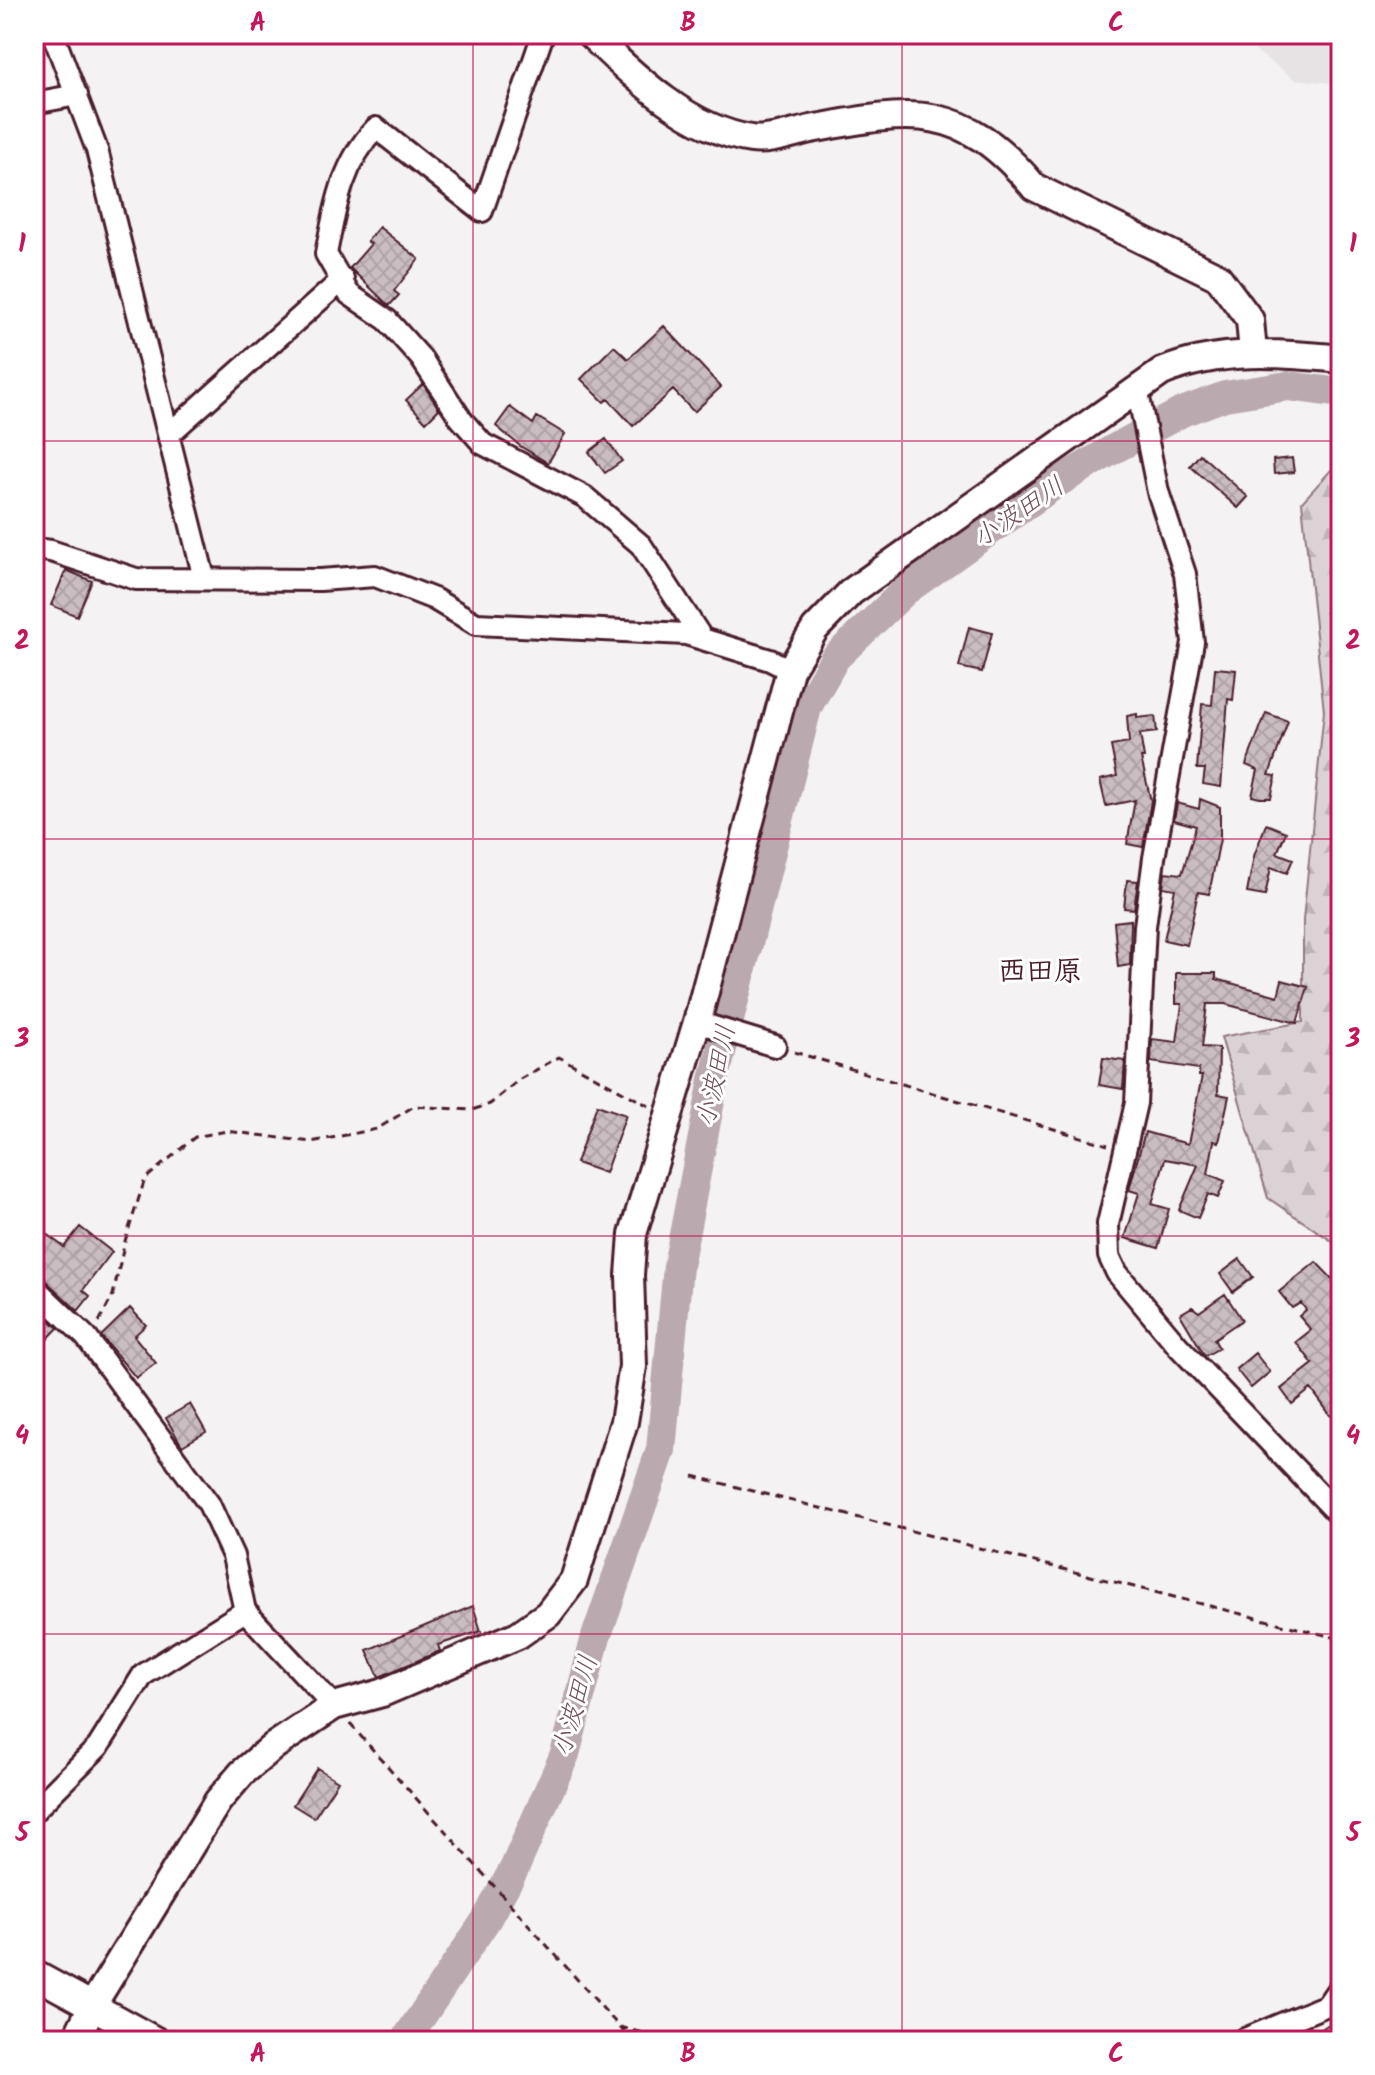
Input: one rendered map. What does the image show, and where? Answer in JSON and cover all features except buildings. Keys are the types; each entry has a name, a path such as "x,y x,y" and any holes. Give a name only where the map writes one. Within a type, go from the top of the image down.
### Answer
{"street":[{"path":"53,34 104,173 204,578"},
{"path":"543,34 482,211 376,128 354,156 336,199 326,254 349,294 387,320 421,358 461,419 483,444 585,497 633,538 670,585 701,637"},
{"path":"590,34 684,114 718,130 754,140 885,115 932,115 972,130 1013,162 1034,187 1218,277 1250,320 1253,353"},
{"path":"34,103 77,95"},
{"path":"169,434 343,279"},
{"path":"75,2041 92,2006 218,1801 263,1755 334,1706 394,1688 518,1635 548,1614 574,1580 624,1422 633,1366 630,1275 633,1234 666,1115 702,1025 790,670 824,617 851,592 1181,364 1253,353 1341,359"},
{"path":"1137,395 1166,522 1185,574 1193,642 1154,858 1145,926 1136,1103 1108,1224 1109,1256 1117,1273 1178,1346 1341,1517"},
{"path":"34,549 51,551 136,579 320,580 375,576 434,599 476,624 701,637 790,670"},
{"path":"702,1025 775,1046"},
{"path":"34,1287 86,1337 209,1504 233,1556 245,1611 334,1706"},
{"path":"34,1811 98,1747 143,1675 245,1611"},
{"path":"34,1974 156,2041"},
{"path":"1240,2041 1327,2005 1341,1985"}],"path":[{"path":"775,1046 1125,1150"},
{"path":"86,1337 106,1314 145,1179 195,1137 227,1131 311,1142 377,1129 414,1106 472,1110 490,1104 520,1079 559,1057 666,1115"},
{"path":"693,1476 1341,1639"},
{"path":"334,1706 632,2041"},
{"path":"620,2027 677,2041"}],"shaded area":[{"path":"1232,34 1341,34 1341,84 1295,79"}],"green space":[{"path":"1341,459 1341,1247 1268,1198 1221,1037 1303,1022 1303,920 1324,711 1302,502"}],"waterway":[{"name":"小波田川","path":"405,2041 486,1920 514,1869 565,1754 596,1637 661,1450 678,1266 714,1080 807,707 835,658 906,590 1058,482 1112,450 1182,412 1225,396 1288,386 1341,393"}],"district":[{"name":"西田原","path":"1040,972"}]}
